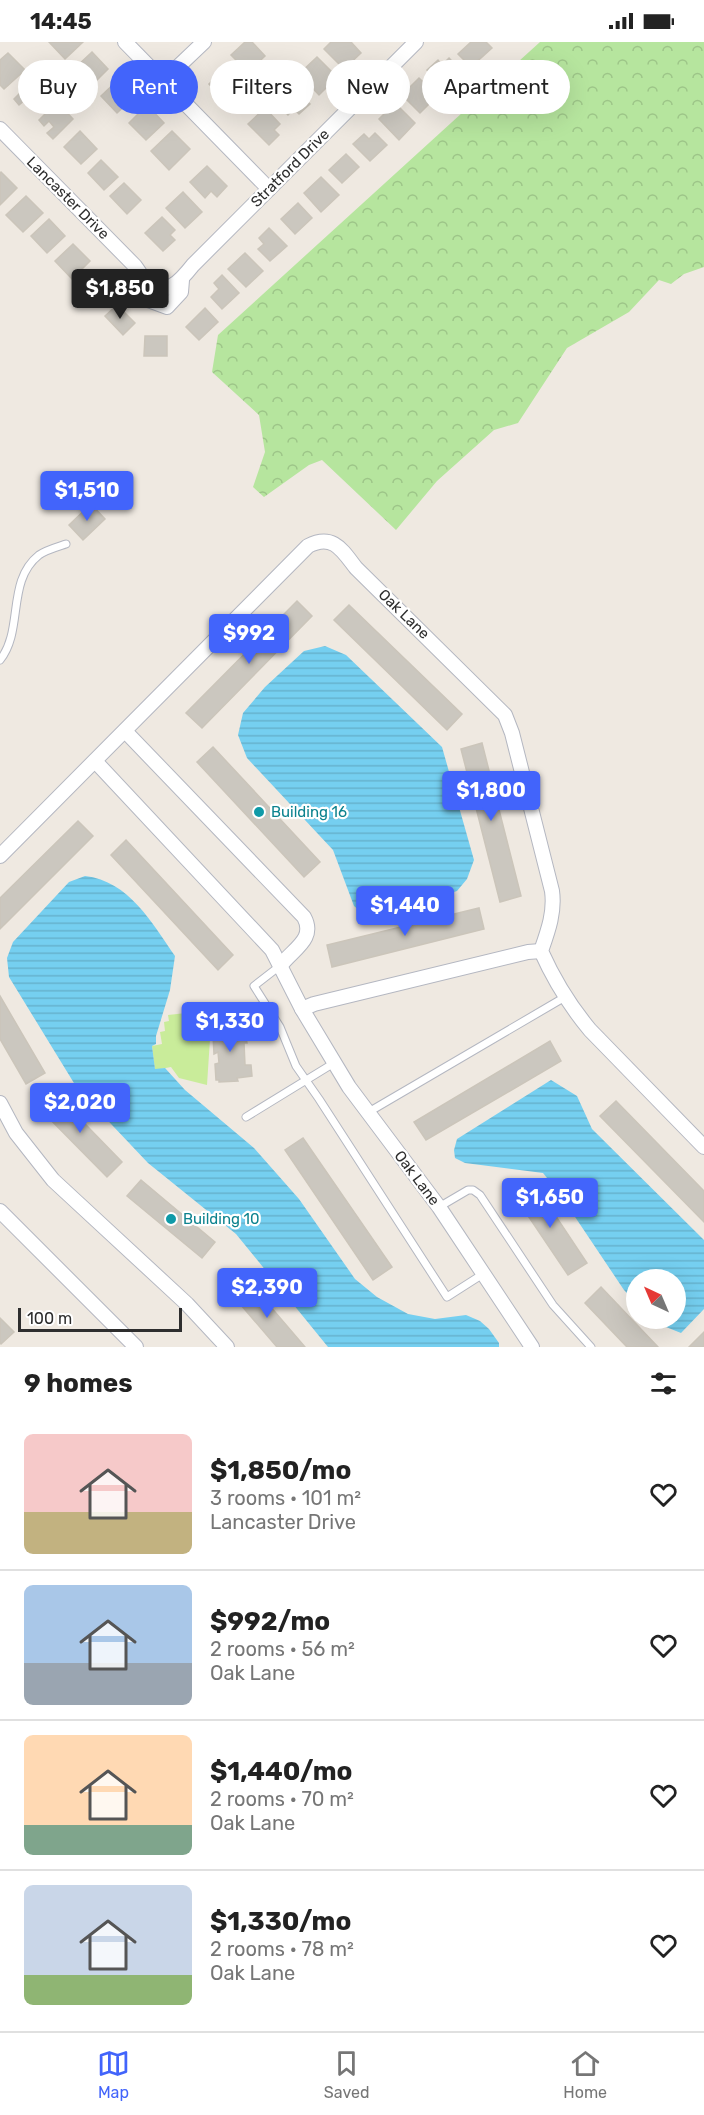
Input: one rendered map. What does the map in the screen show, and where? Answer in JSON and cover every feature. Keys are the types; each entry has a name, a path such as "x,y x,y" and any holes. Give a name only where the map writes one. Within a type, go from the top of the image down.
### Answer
{"street":[{"path":"125,42 143,60"},
{"path":"185,60 204,42"},
{"name":"Stratford Drive","path":"162,288 170,287 182,280 193,265 416,42"},
{"path":"197,114 269,189"},
{"name":"Lancaster Drive","path":"0,129 135,266 146,281 162,288"},
{"path":"146,281 148,300 167,307 181,292 182,280"},
{"name":"Oak Lane","path":"0,856 308,546 325,541 339,546 356,568 505,715 509,723 552,891 550,922 541,951"},
{"path":"125,731 304,917 309,930 307,936 281,965"},
{"name":"Oak Lane","path":"95,761 270,948 334,1063 367,1113 439,1207 532,1347"},
{"path":"302,1009 337,998 528,952 541,951 565,997 590,1030 704,1147"},
{"path":"0,1103 16,1133 53,1180 187,1304 227,1347"},
{"path":"0,1211 136,1347"}],"lane":[{"path":"0,660 12,636 18,591 25,572 40,555 66,544"},
{"path":"281,965 254,987 280,1027 296,1066 447,1298 483,1274"},
{"path":"367,1113 565,997"},
{"path":"246,1117 334,1063"},
{"path":"439,1207 468,1190 473,1190 480,1195 552,1305 591,1347"}],"green space":[{"path":"540,42 704,42 704,267 684,274 671,284 659,280 629,312 567,348 518,423 494,430 437,481 396,530 322,460 309,465 264,497 253,487 265,452 259,415 212,372 218,335 461,114 570,114 570,60 520,60"},
{"path":"186,1013 186,1017 195,1021 210,1039 207,1085 179,1078 171,1067 155,1070 152,1046 162,1044 160,1032 165,1031 164,1022 169,1021 168,1015"}],"water":[{"path":"325,646 346,655 442,747 474,860 467,879 457,891 371,919 354,906 333,850 247,758 238,735 243,713 265,687 304,651"},
{"path":"85,876 101,880 127,895 148,918 175,956 170,990 156,1036 156,1044 152,1046 155,1069 165,1068 185,1090 254,1148 299,1199 355,1279 377,1297 408,1314 435,1319 466,1315 480,1321 489,1329 499,1343 499,1347 328,1347 236,1234 148,1163 77,1088 9,977 7,958 13,942 69,882"},
{"path":"551,1080 577,1096 592,1129 704,1240 704,1309 686,1328 686,1269 626,1269 626,1292 543,1173 465,1163 455,1158 454,1150 457,1139"},
{"path":"671,1329 685,1329 681,1333"}],"building":[{"path":"49,42 83,42 65,59"},
{"path":"245,42 252,42 265,56 261,60 236,60 231,55"},
{"path":"331,42 351,42 361,53 354,60 335,60 324,49"},
{"path":"471,42 486,42 492,48 479,60 464,60 458,54"},
{"path":"92,52 108,69 98,79 98,60 84,60"},
{"path":"8,53 18,63 18,76 4,89 0,85 0,60"},
{"path":"317,57 326,66 326,88 319,95 314,90 314,60"},
{"path":"419,78 422,81 422,111 420,113 410,103 410,87"},
{"path":"110,88 110,106 101,96"},
{"path":"45,114 68,114 73,119 53,139 47,133 54,127 49,121 44,126 39,120"},
{"path":"138,114 156,114 164,123 146,140 129,123"},
{"path":"259,114 271,114 280,124 274,130 279,135 269,145 248,124"},
{"path":"384,114 406,114 415,123 399,140 379,119"},
{"path":"80,131 97,149 81,164 64,147"},
{"path":"172,131 190,149 169,170 151,151"},
{"path":"375,133 387,145 370,161 353,144 364,134 369,139"},
{"path":"346,154 359,167 342,183 329,170"},
{"path":"101,160 118,177 104,190 88,173"},
{"path":"207,166 227,186 217,197 211,191 205,198 190,182"},
{"path":"0,173 17,188 0,205"},
{"path":"321,177 339,195 321,212 304,193"},
{"path":"124,183 141,200 127,214 110,196"},
{"path":"183,192 202,212 185,228 166,208"},
{"path":"26,196 43,213 23,232 6,215"},
{"path":"298,203 312,218 295,234 281,219"},
{"path":"162,217 175,230 170,235 175,240 163,251 145,233"},
{"path":"49,219 65,236 47,253 31,236"},
{"path":"269,228 287,246 270,261 258,249 264,244 259,238"},
{"path":"73,244 90,261 72,279 55,261"},
{"path":"245,253 263,271 246,287 228,269"},
{"path":"99,270 116,287 96,307 79,290"},
{"path":"222,275 239,293 222,309 211,297 219,289 214,283"},
{"path":"117,305 135,323 123,335 105,316"},
{"path":"205,308 218,322 199,340 186,327"},
{"path":"145,336 167,336 167,356 144,356"},
{"path":"91,504 105,519 83,540 69,525"},
{"path":"297,601 312,616 202,728 186,713"},
{"path":"349,605 462,714 447,730 334,620"},
{"path":"482,743 521,896 500,902 461,749"},
{"name":"Building 16","path":"213,747 320,862 304,877 197,762"},
{"path":"78,821 93,836 0,929 0,898"},
{"path":"126,840 233,955 218,970 111,855"},
{"path":"479,908 484,929 332,967 327,945"},
{"path":"0,996 45,1073 26,1084 0,1039"},
{"path":"236,1021 238,1033 245,1032 247,1043 244,1043 245,1065 251,1065 252,1076 237,1078 238,1081 219,1082 216,1080 215,1064 219,1063 218,1052 214,1054 213,1035 217,1034 216,1025"},
{"path":"550,1041 561,1061 426,1140 414,1122"},
{"path":"54,1092 122,1162 107,1177 38,1107"},
{"path":"616,1101 704,1191 704,1222 600,1116"},
{"path":"303,1138 392,1267 373,1280 285,1150"},
{"name":"Building 10","path":"141,1180 215,1242 202,1258 127,1196"},
{"path":"533,1182 587,1263 568,1275 514,1195"},
{"path":"251,1284 305,1347 277,1347 235,1298"},
{"path":"601,1287 626,1313 626,1329 641,1329 658,1347 627,1347 585,1303"},
{"path":"0,1318 14,1332 1,1344 0,1343"},
{"path":"704,1332 704,1347 689,1347"}],"place":[{"name":"Building 16","path":"259,812"},
{"name":"Building 10","path":"171,1219"}]}
